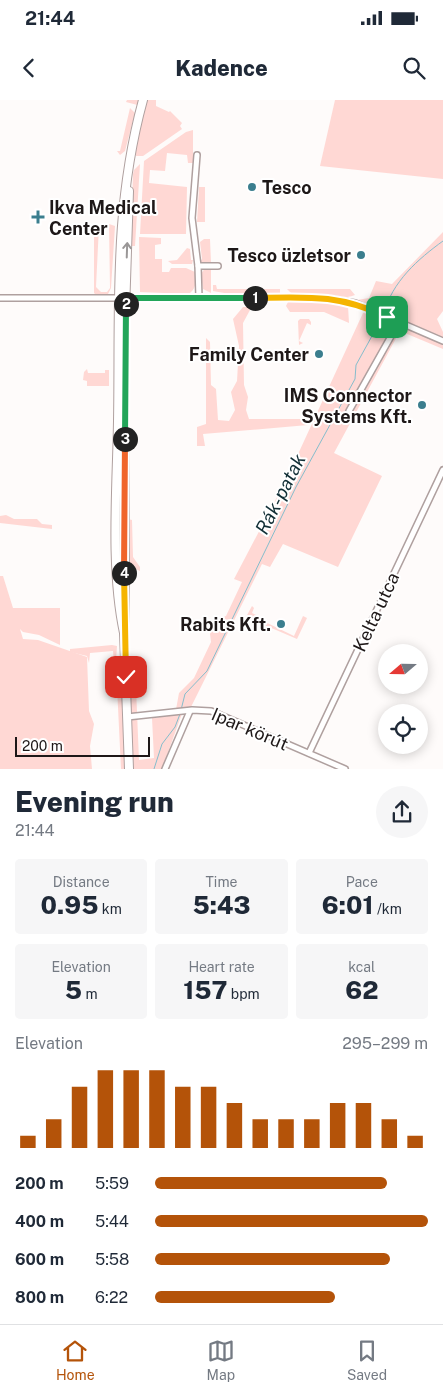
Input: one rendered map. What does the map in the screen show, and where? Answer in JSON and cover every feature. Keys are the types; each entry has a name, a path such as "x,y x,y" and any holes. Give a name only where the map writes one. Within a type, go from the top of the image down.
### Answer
{"main road":[{"path":"129,769 124,633 118,574 116,504 122,299 122,214 129,179 134,136 143,100"}],"street":[{"path":"197,155 192,218 198,266 199,298"},
{"path":"198,266 218,266"},
{"path":"0,298 324,298 355,303 443,341"},
{"path":"349,411 399,322"},
{"name":"Kelta utca","path":"309,753 443,470"},
{"path":"165,769 187,711"},
{"name":"Ipar körút","path":"127,717 187,711 211,711 345,769"}],"shaded area":[{"path":"127,100 156,100 156,106 170,111 182,123 180,126 182,129 143,156 136,156 136,141 145,107 126,102"},
{"path":"335,100 443,100 443,179 320,166"},
{"path":"130,108 135,113 125,151 120,155 117,151 120,151"},
{"path":"193,130 193,163 188,163 187,155 167,153 165,171 150,170 149,183 187,187 186,234 140,234 144,161 186,132"},
{"path":"140,164 135,246 132,246 133,174"},
{"path":"199,187 205,187 205,222 197,222"},
{"path":"109,224 115,226 111,288 108,294 97,296 94,293 94,227 99,226 96,287 101,292 107,292 110,288"},
{"path":"443,232 443,311 437,319 443,332 443,349 400,331 334,453 382,476 338,567 283,544 270,567 262,564 191,707 184,708 162,769 121,769 116,666 135,664 139,760 154,758 152,718 175,715 179,693 194,678 211,642 210,634 216,620 226,616 242,582 234,579 287,478 366,306 357,300 369,298 376,281 392,284"},
{"path":"139,237 161,238 161,244 155,245 155,259 162,259 162,272 169,272 171,268 186,268 195,272 196,278 192,292 189,294 140,292"},
{"path":"204,239 210,239 211,263 200,262 202,259 200,242"},
{"path":"187,248 190,249 191,260 193,260 192,264 172,264 168,261 177,260"},
{"path":"205,268 211,268 211,293 203,289 201,274"},
{"path":"213,285 216,285 217,289 280,289 280,293 257,297 238,295 213,291"},
{"path":"287,289 350,289 355,295 340,298 291,293"},
{"path":"288,302 348,306 349,323 324,312 290,312 286,306"},
{"path":"243,307 249,307 250,310 243,323 244,385 248,397 246,410 249,419 305,419 308,425 203,434 205,446 197,446 197,427 206,424 206,338 210,342 211,385 216,389 218,420 229,421 235,410 231,392 237,381 239,346 233,319"},
{"path":"300,319 309,319 311,325 307,323 299,341 303,343 299,345 298,321"},
{"path":"87,369 88,373 105,373 105,370 109,370 109,386 87,386 87,381 83,380 84,372"},
{"path":"6,515 14,519 37,519 42,524 52,525 52,529 0,523 0,516"},
{"path":"128,519 132,520 133,557 140,567 140,571 129,566"},
{"path":"0,576 3,576 13,608 60,608 60,645 39,635 23,632 20,629 23,639 38,640 87,657 89,711 94,724 90,746 92,769 0,769"},
{"path":"252,606 254,608 252,613 258,616 257,618 294,636 303,616 307,618 297,639 246,617"},
{"path":"117,646 116,661 114,662 113,651 90,653 89,663 87,656 70,652 70,649"}],"waterway":[{"name":"Rák-patak","path":"384,313 393,291 407,272 424,255 443,241"},
{"name":"Rák-patak","path":"181,710 185,694 207,671 296,487 355,379 356,365 383,316"},
{"name":"Rák-patak","path":"154,769 162,744 175,727 180,714"}],"place":[{"name":"Tesco","path":"252,187"},
{"name":"Ikva Medical Center","path":"38,217"},
{"name":"Tesco üzletsor","path":"361,255"},
{"name":"Family Center","path":"319,354"},
{"name":"IMS Connector Systems Kft.","path":"422,405"},
{"name":"Rabits Kft.","path":"281,624"}],"route":[{"path":"126,677 124,560 126,298 324,298 355,303 387,317"}]}
